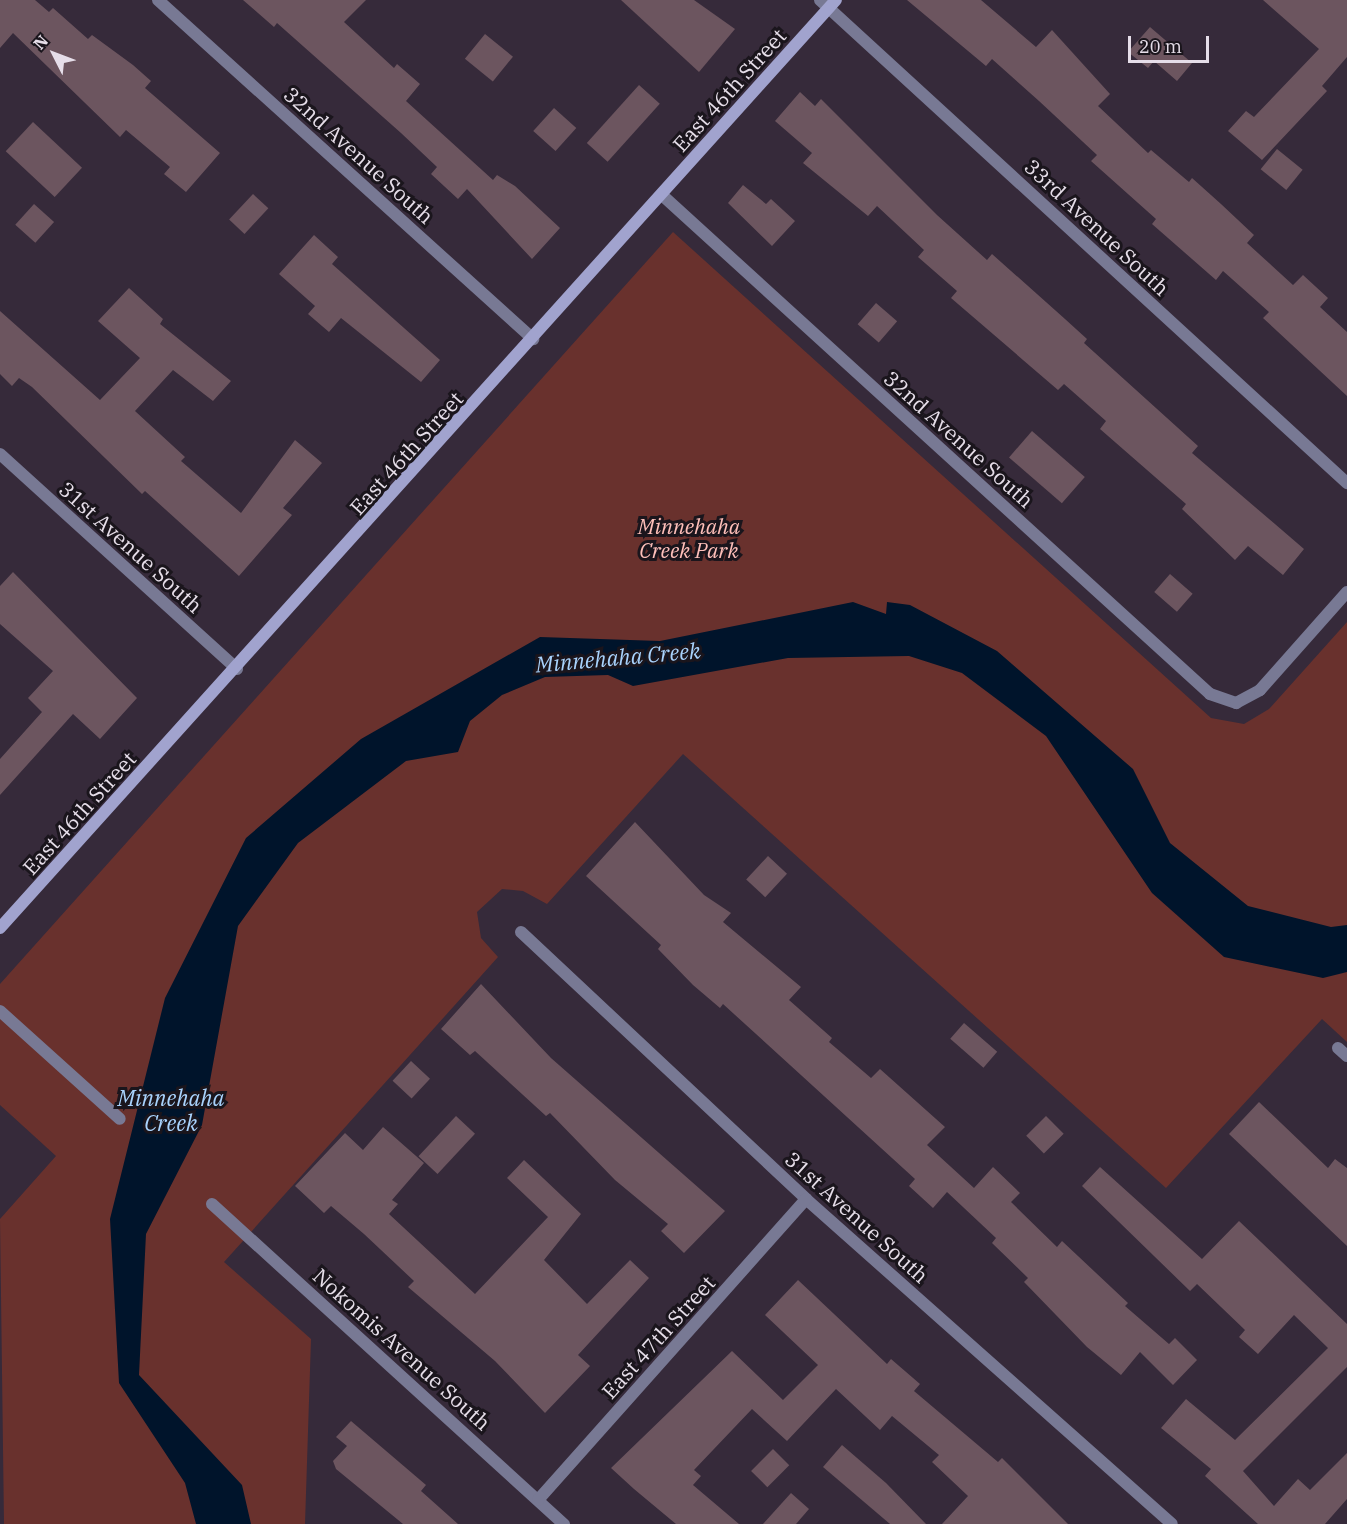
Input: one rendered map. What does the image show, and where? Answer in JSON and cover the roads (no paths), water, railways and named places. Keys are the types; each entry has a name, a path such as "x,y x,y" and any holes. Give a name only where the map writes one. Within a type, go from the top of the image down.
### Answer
{"street":[{"name":"32nd Avenue South","path":"158,0 533,339"},
{"name":"East 46th Street","path":"0,928 237,669 662,195 828,3"},
{"name":"33rd Avenue South","path":"828,3 1347,483"},
{"name":"32nd Avenue South","path":"662,195 1210,694 1236,703 1260,690 1347,592"},
{"name":"31st Avenue South","path":"0,454 237,669"},
{"name":"31st Avenue South","path":"521,932 806,1199 1172,1524"},
{"path":"0,1011 120,1119"},
{"name":"East 47th Street","path":"538,1500 806,1199"},
{"name":"Nokomis Avenue South","path":"212,1204 564,1524"}],"water":[{"name":"Minnehaha Creek","path":"853,602 886,614 887,602 910,605 997,651 1133,769 1170,843 1248,906 1331,927 1347,925 1347,972 1323,978 1224,957 1152,893 1046,736 962,673 909,656 788,658 633,686 608,675 545,677 502,695 470,721 458,752 406,761 298,843 238,926 202,1125 146,1234 139,1375 242,1485 251,1524 196,1524 185,1483 119,1383 110,1219 165,998 246,838 361,739 540,637 660,641"}],"park label":[{"name":"Minnehaha Creek Park","path":"689,538"}]}
